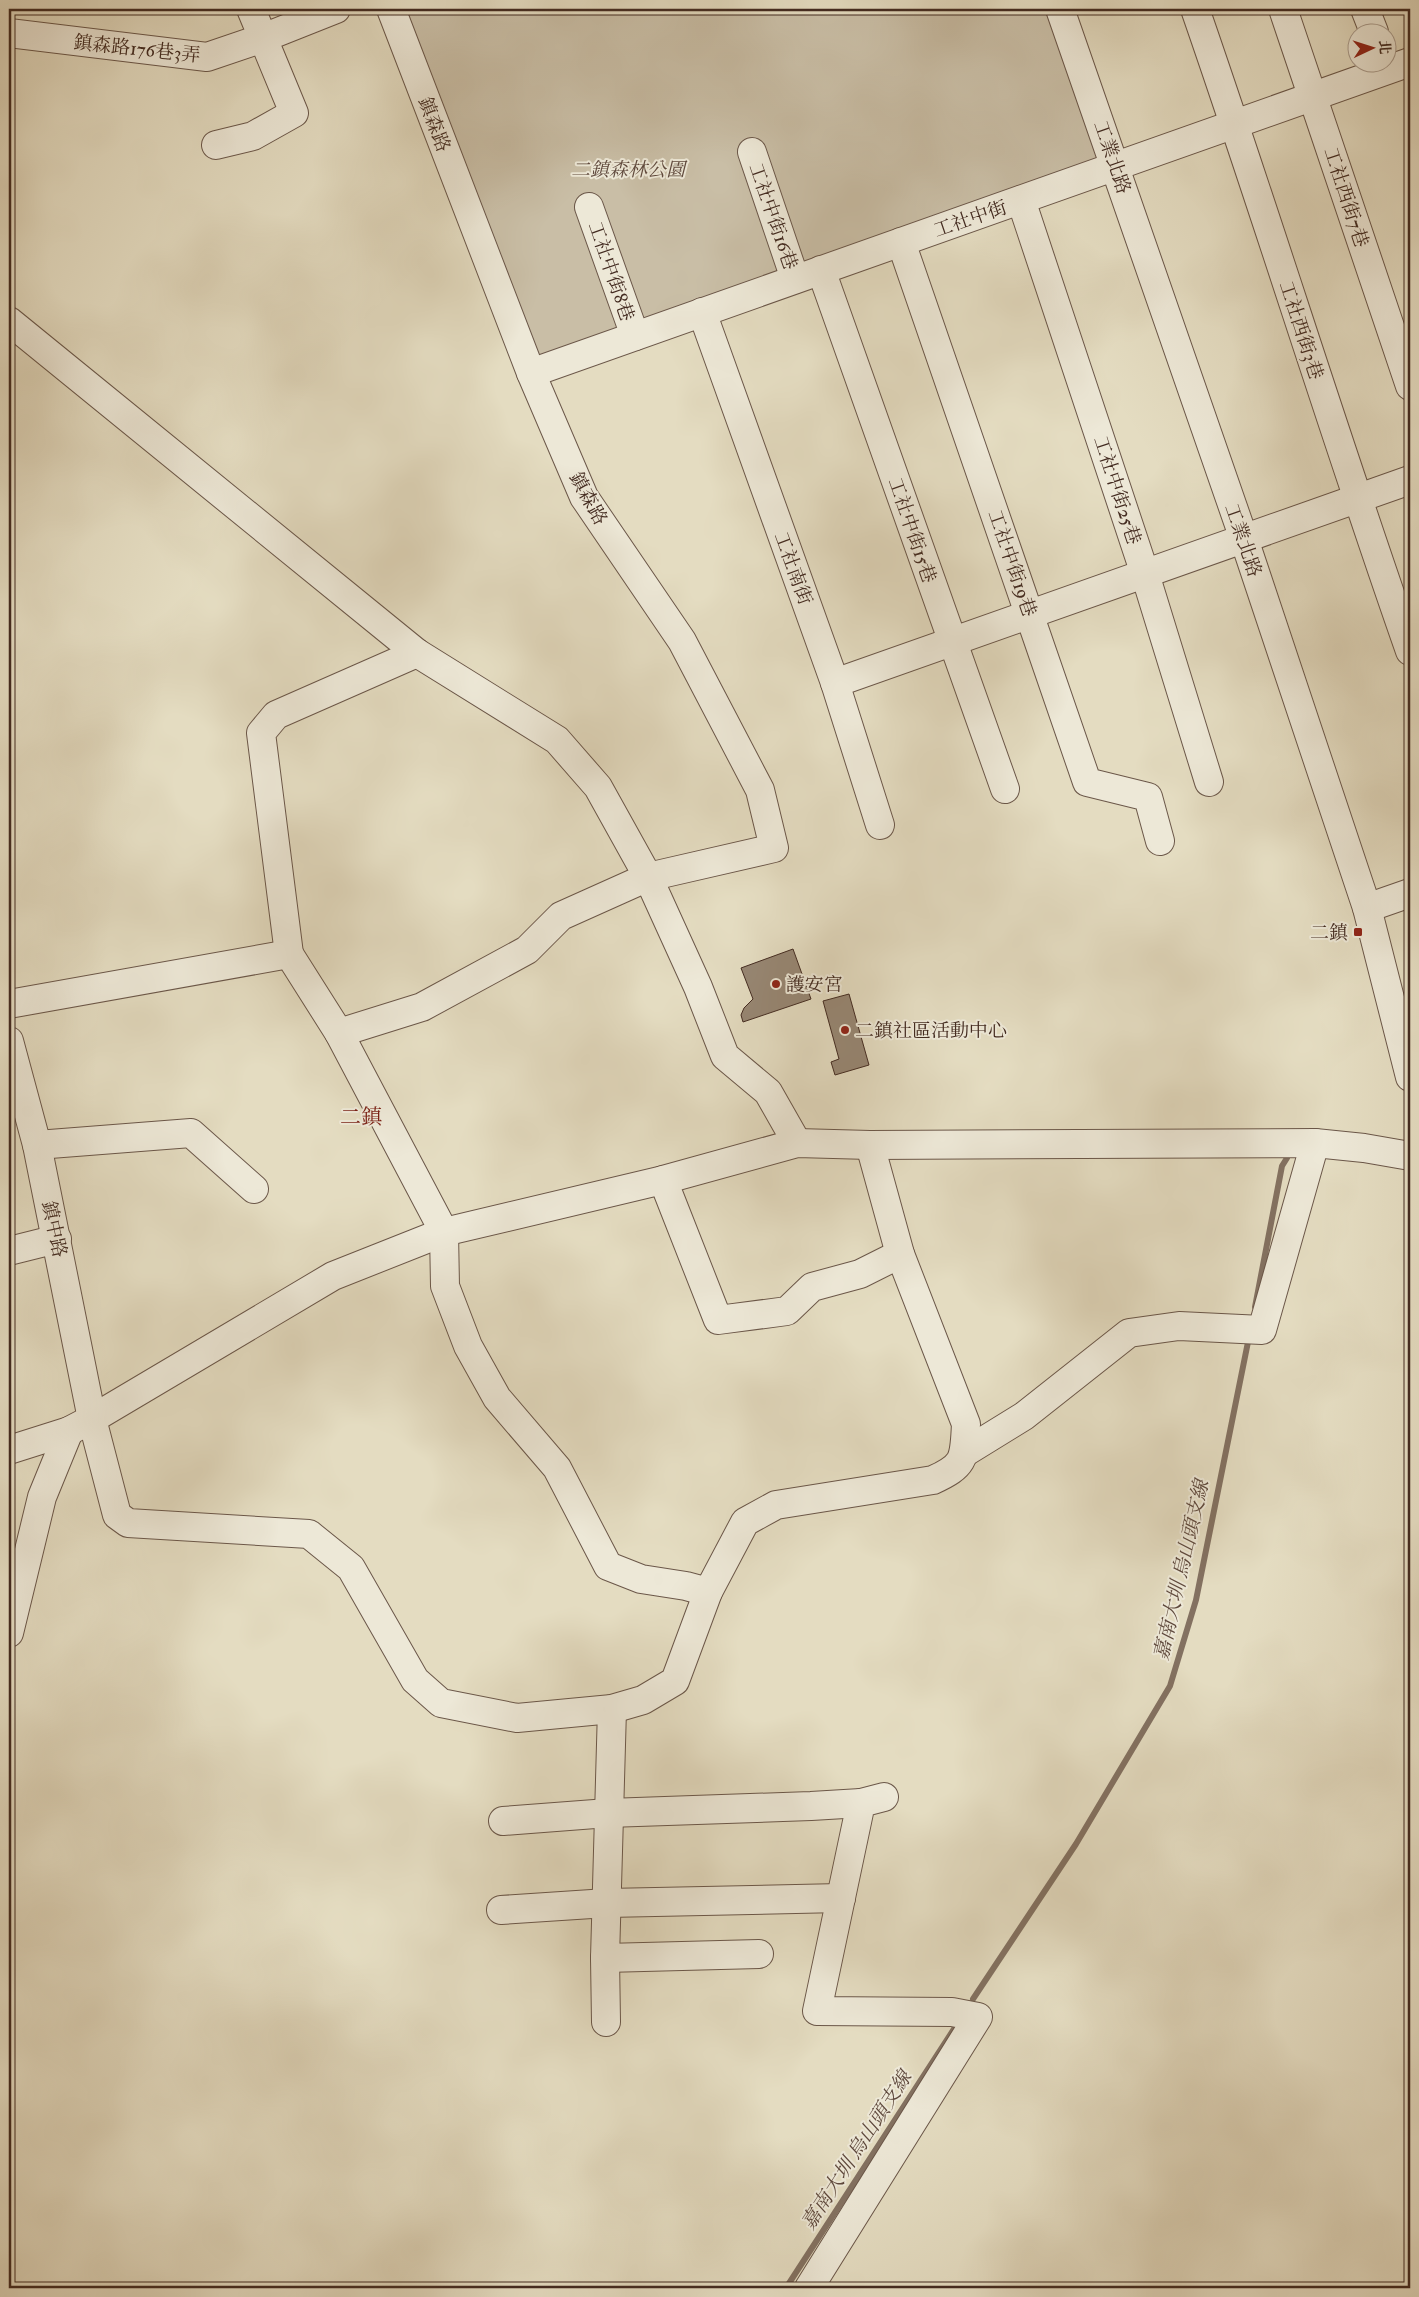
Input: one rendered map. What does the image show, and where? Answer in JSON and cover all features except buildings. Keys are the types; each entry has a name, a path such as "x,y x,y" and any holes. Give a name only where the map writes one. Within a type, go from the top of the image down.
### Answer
{"street":[{"path":"216,145 253,136 294,113 251,9"},
{"name":"鎮森路176巷3弄","path":"9,33 207,57 263,38 336,9"},
{"name":"鎮森路","path":"391,9 531,373 584,497 682,640 760,790 774,848 648,878"},
{"name":"工業北路","path":"1060,9 1244,539 1367,908 1410,1077"},
{"name":"工社西街3巷","path":"1195,9 1235,124 1357,499 1410,651"},
{"name":"工社西街7巷","path":"1283,9 1314,96 1410,386"},
{"path":"1365,9 1370,22"},
{"name":"工社中街","path":"531,373 1314,96 1376,72"},
{"name":"工社中街16巷","path":"752,152 796,279"},
{"name":"工社中街25巷","path":"1022,200 1145,574 1209,782"},
{"name":"工社中街8巷","path":"589,207 635,336"},
{"name":"工社中街19巷","path":"901,242 1031,614 1087,782 1148,797 1160,841"},
{"name":"工社中街15巷","path":"822,270 1005,789"},
{"name":"工社南街","path":"702,312 835,683 880,825"},
{"path":"9,321 417,653 557,740 598,787 648,878 698,987 725,1056 768,1092 797,1143"},
{"path":"835,683 1410,480"},
{"path":"417,653 276,715 261,733 289,954 339,1033 444,1232 445,1286 468,1346 497,1398 557,1468 608,1566 641,1579 686,1586 708,1592"},
{"path":"339,1033 422,1007 527,950 561,916 648,878"},
{"path":"1367,908 1410,893"},
{"path":"9,1004 289,954"},
{"name":"鎮中路","path":"9,1041 37,1145 57,1239 80,1425 116,1515 128,1523 309,1534 351,1568 415,1680 441,1703 517,1718 612,1709 643,1700 675,1681 708,1592 745,1522 776,1506 933,1480 954,1471 964,1453"},
{"path":"37,1145 191,1133 254,1189"},
{"path":"9,1450 80,1425 333,1276 444,1232 663,1180 797,1143 870,1145 1315,1143 1364,1148 1410,1156"},
{"path":"964,1453 1024,1416 1129,1334 1179,1326 1262,1330 1315,1143"},
{"path":"870,1145 900,1254 966,1424 964,1453"},
{"path":"663,1180 718,1320 787,1311 812,1288 860,1274 900,1254"},
{"path":"9,1251 57,1239"},
{"path":"9,1633 42,1497 80,1425"},
{"path":"606,2022 605,1958 612,1709"},
{"path":"502,1820 608,1813 811,1806 872,1800 841,1898 817,2011 952,2012 978,2017 810,2288"},
{"path":"501,1910 607,1903 841,1898"},
{"path":"605,1958 759,1954"}],"green space":[{"name":"二鎮森林公園","path":"401,9 1061,9 1116,166 531,373"}],"waterway":[{"name":"嘉南大圳 烏山頭支線","path":"1255,1307 1282,1166 1287,1158"},
{"name":"嘉南大圳 烏山頭支線","path":"973,1999 1076,1844 1170,1686 1196,1600 1249,1337"},
{"name":"嘉南大圳 烏山頭支線","path":"786,2288 954,2029"}],"place":[{"name":"二鎮","path":"1358,932"},
{"name":"護安宮","path":"776,984"},
{"name":"二鎮社區活動中心","path":"845,1030"}],"district":[{"name":"二鎮","path":"361,1117"}]}
